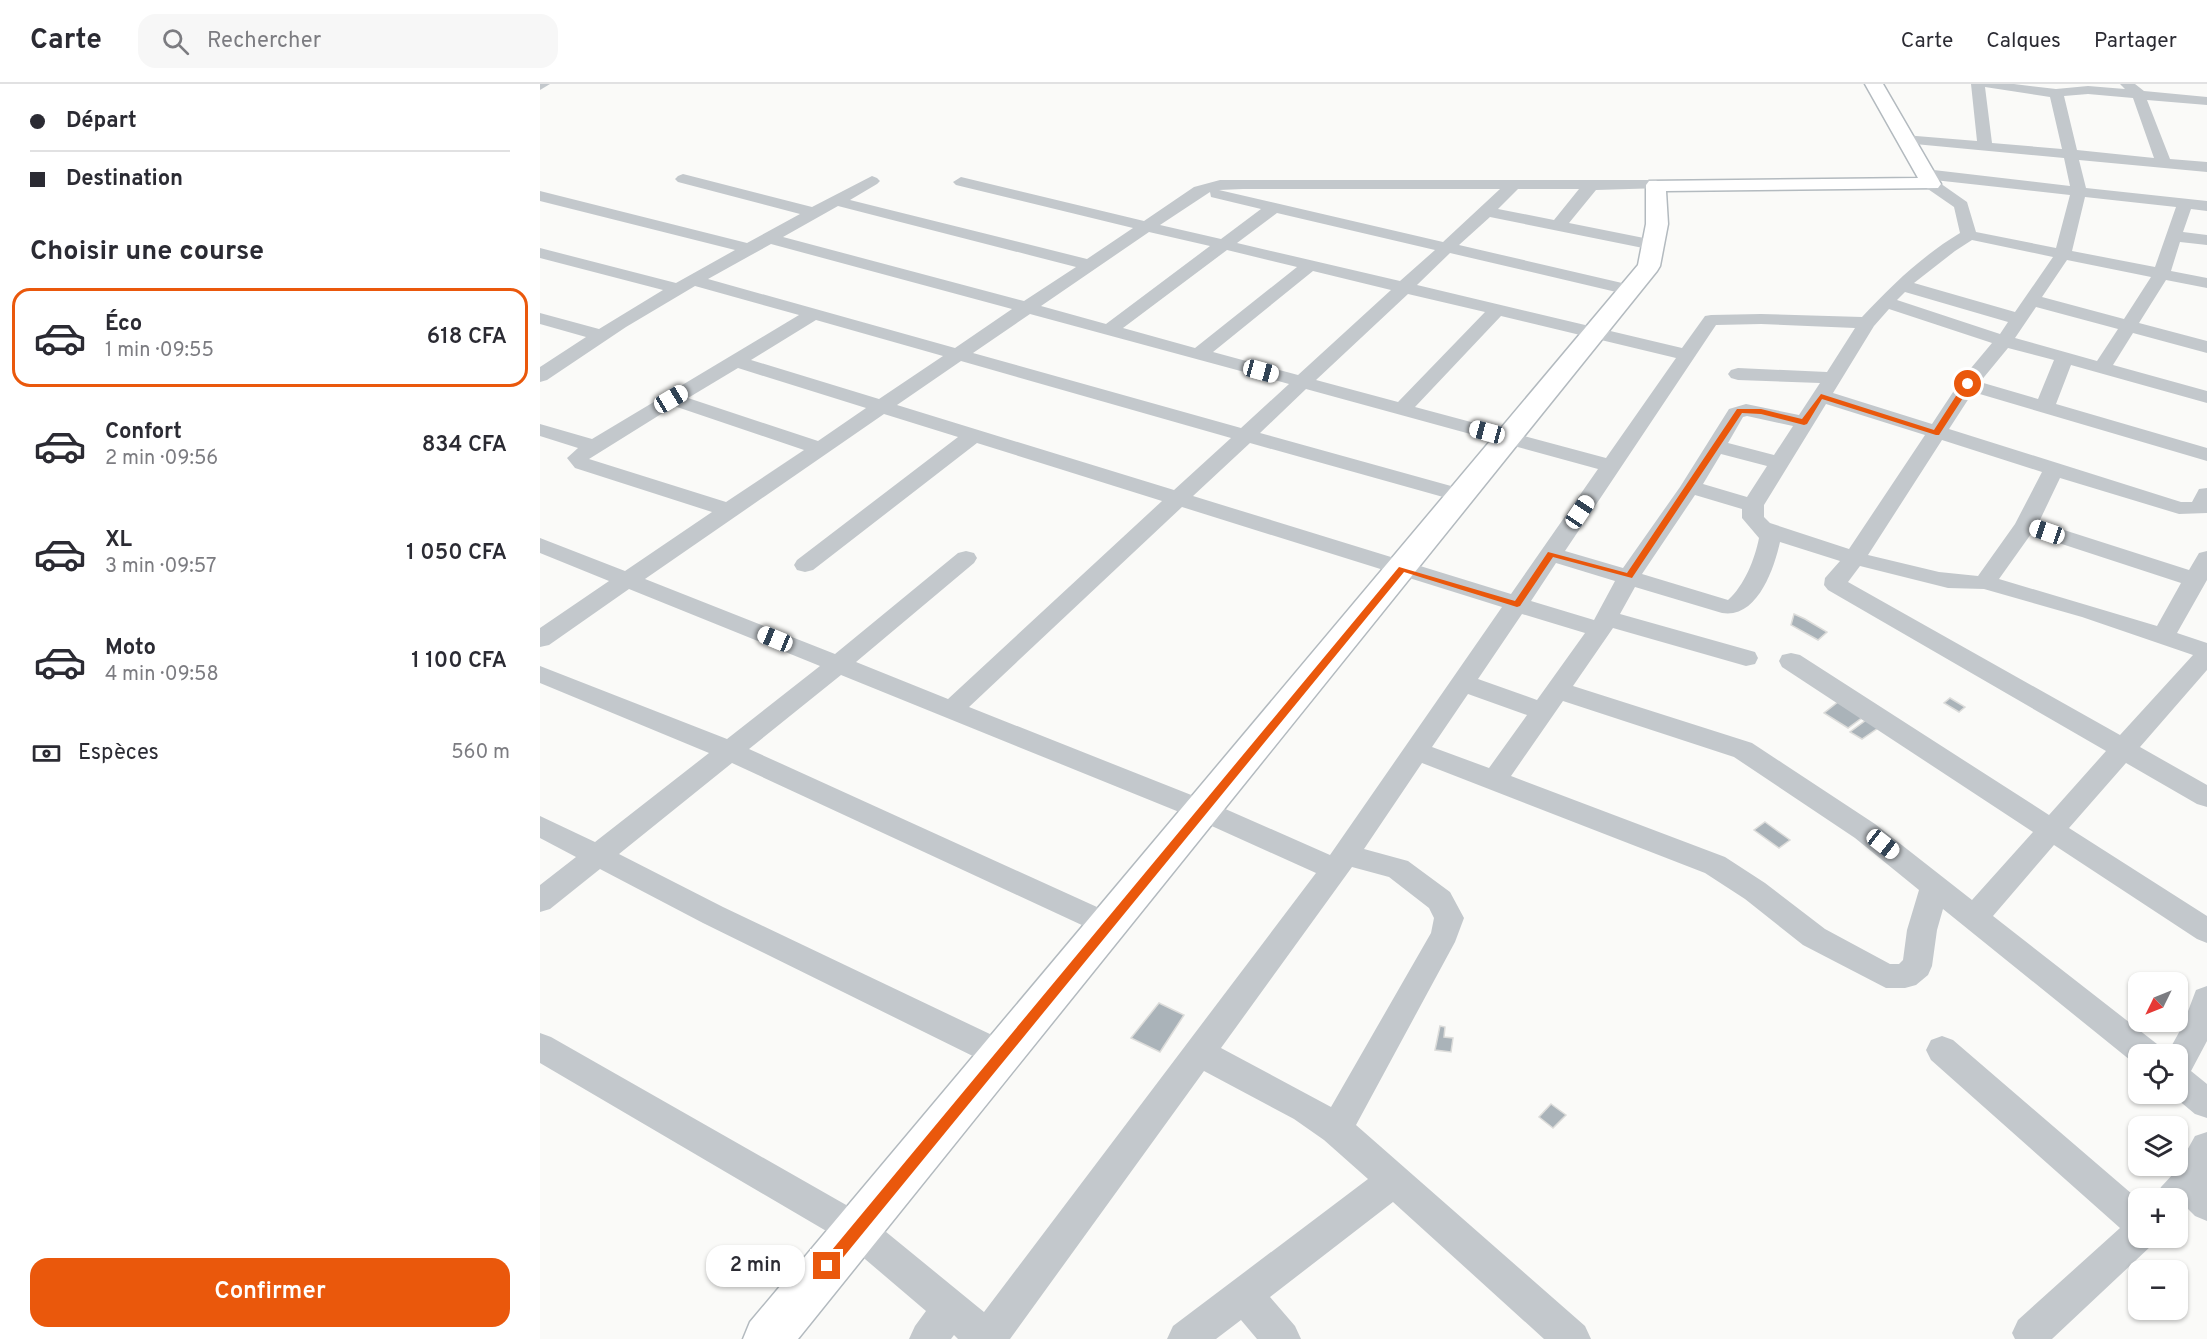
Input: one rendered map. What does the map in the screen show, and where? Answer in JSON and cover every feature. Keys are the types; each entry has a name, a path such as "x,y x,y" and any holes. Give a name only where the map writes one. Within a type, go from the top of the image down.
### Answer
{"street":[{"path":"1874,84 1928,179 1961,205 1968,235"},
{"path":"1978,84 1985,146"},
{"path":"1988,84 2055,93 2132,89 2207,101"},
{"path":"2132,89 2163,163"},
{"path":"2055,93 2079,191 2063,254 2004,341 1968,384 1854,559 1836,578 1836,585 2207,797"},
{"path":"1904,139 2207,167"},
{"path":"683,179 815,213"},
{"path":"540,639 1200,190 1220,185 1243,184 1656,185 1928,179 2079,191 2207,206"},
{"path":"540,376 620,323 686,284 872,181"},
{"path":"962,182 1687,355"},
{"path":"951,710 1515,184"},
{"path":"1558,225 1592,184"},
{"path":"767,1339 1204,811 1649,266 1657,224 1656,185"},
{"path":"1200,190 1629,290"},
{"path":"540,196 750,249"},
{"path":"836,201 1089,265"},
{"path":"2102,368 2161,274 2185,203"},
{"path":"1109,330 1274,207"},
{"path":"1486,211 1653,245"},
{"path":"1551,554 1722,606 1732,607 1739,603 1762,566 1770,537 1753,518 1753,505 1804,422 1867,322 1901,285 1968,235 2207,283"},
{"path":"2173,236 2207,240"},
{"path":"769,238 1612,466"},
{"path":"540,253 814,314 1461,496"},
{"path":"1199,354 1310,265"},
{"path":"1901,285 2019,319"},
{"path":"2032,300 2207,347"},
{"path":"1886,302 2004,341 2207,397"},
{"path":"1402,409 1497,310"},
{"path":"729,510 582,464 577,458 814,314"},
{"path":"540,318 603,336"},
{"path":"540,1047 857,1230 987,1339 1340,862 1711,320 1867,322"},
{"path":"2045,406 2064,358"},
{"path":"735,361 1517,604 1746,658"},
{"path":"1738,374 1826,387 1936,433 2179,508 2200,508 2207,494"},
{"path":"1968,384 2207,454"},
{"path":"671,399 820,448"},
{"path":"1495,779 1603,624 1629,576 1740,411 1761,412 1804,422"},
{"path":"540,430 594,446"},
{"path":"805,565 974,435"},
{"path":"1716,446 1780,463"},
{"path":"1985,582 2026,525 2054,469"},
{"path":"1690,487 1753,505"},
{"path":"2026,525 2194,580"},
{"path":"1762,528 1854,559 1951,582 1971,584 1985,582 2090,612 2207,652 1975,916"},
{"path":"540,545 1204,811 1340,862 1398,869 1440,900 1449,918 1444,934 1336,1129"},
{"path":"540,901 730,751 966,558"},
{"path":"2163,637 2207,558"},
{"path":"1791,661 2207,931"},
{"path":"540,674 730,751 1110,925"},
{"path":"1463,683 1542,711"},
{"path":"1557,690 1743,750 1865,831 2134,1044"},
{"path":"1416,751 1495,779 1715,865 1755,891 1814,937 1886,976 1905,976 1917,966 1922,930 1935,885"},
{"path":"540,826 713,915 1002,1055"},
{"path":"2188,1046 2197,1029 2207,999"},
{"path":"1942,1050 2128,1212"},
{"path":"1199,1052 1305,1109 1336,1129 1572,1339"},
{"path":"2188,1088 2207,1104"},
{"path":"2189,1196 2207,1147"},
{"path":"1186,1339 1394,1180"},
{"path":"2031,1332 2128,1244"},
{"path":"1244,1296 1282,1339"},
{"path":"928,1339 951,1309"}],"building":[{"path":"1794,614 1827,632 1818,640 1791,625"},
{"path":"1950,698 1965,707 1959,712 1944,703"},
{"path":"1838,702 1863,717 1848,728 1824,713"},
{"path":"1869,718 1881,726 1862,739 1850,732"},
{"path":"1765,822 1790,840 1779,848 1754,830"},
{"path":"1159,1003 1184,1015 1160,1052 1131,1038"},
{"path":"1440,1026 1445,1027 1444,1037 1453,1038 1451,1052 1435,1050"},
{"path":"1551,1104 1566,1115 1553,1128 1539,1117"}],"route":[{"path":"827,1266 1402,568 1517,604 1551,554 1629,576 1690,487 1736,413 1746,410 1804,422 1821,396 1936,433 1968,384"}]}
